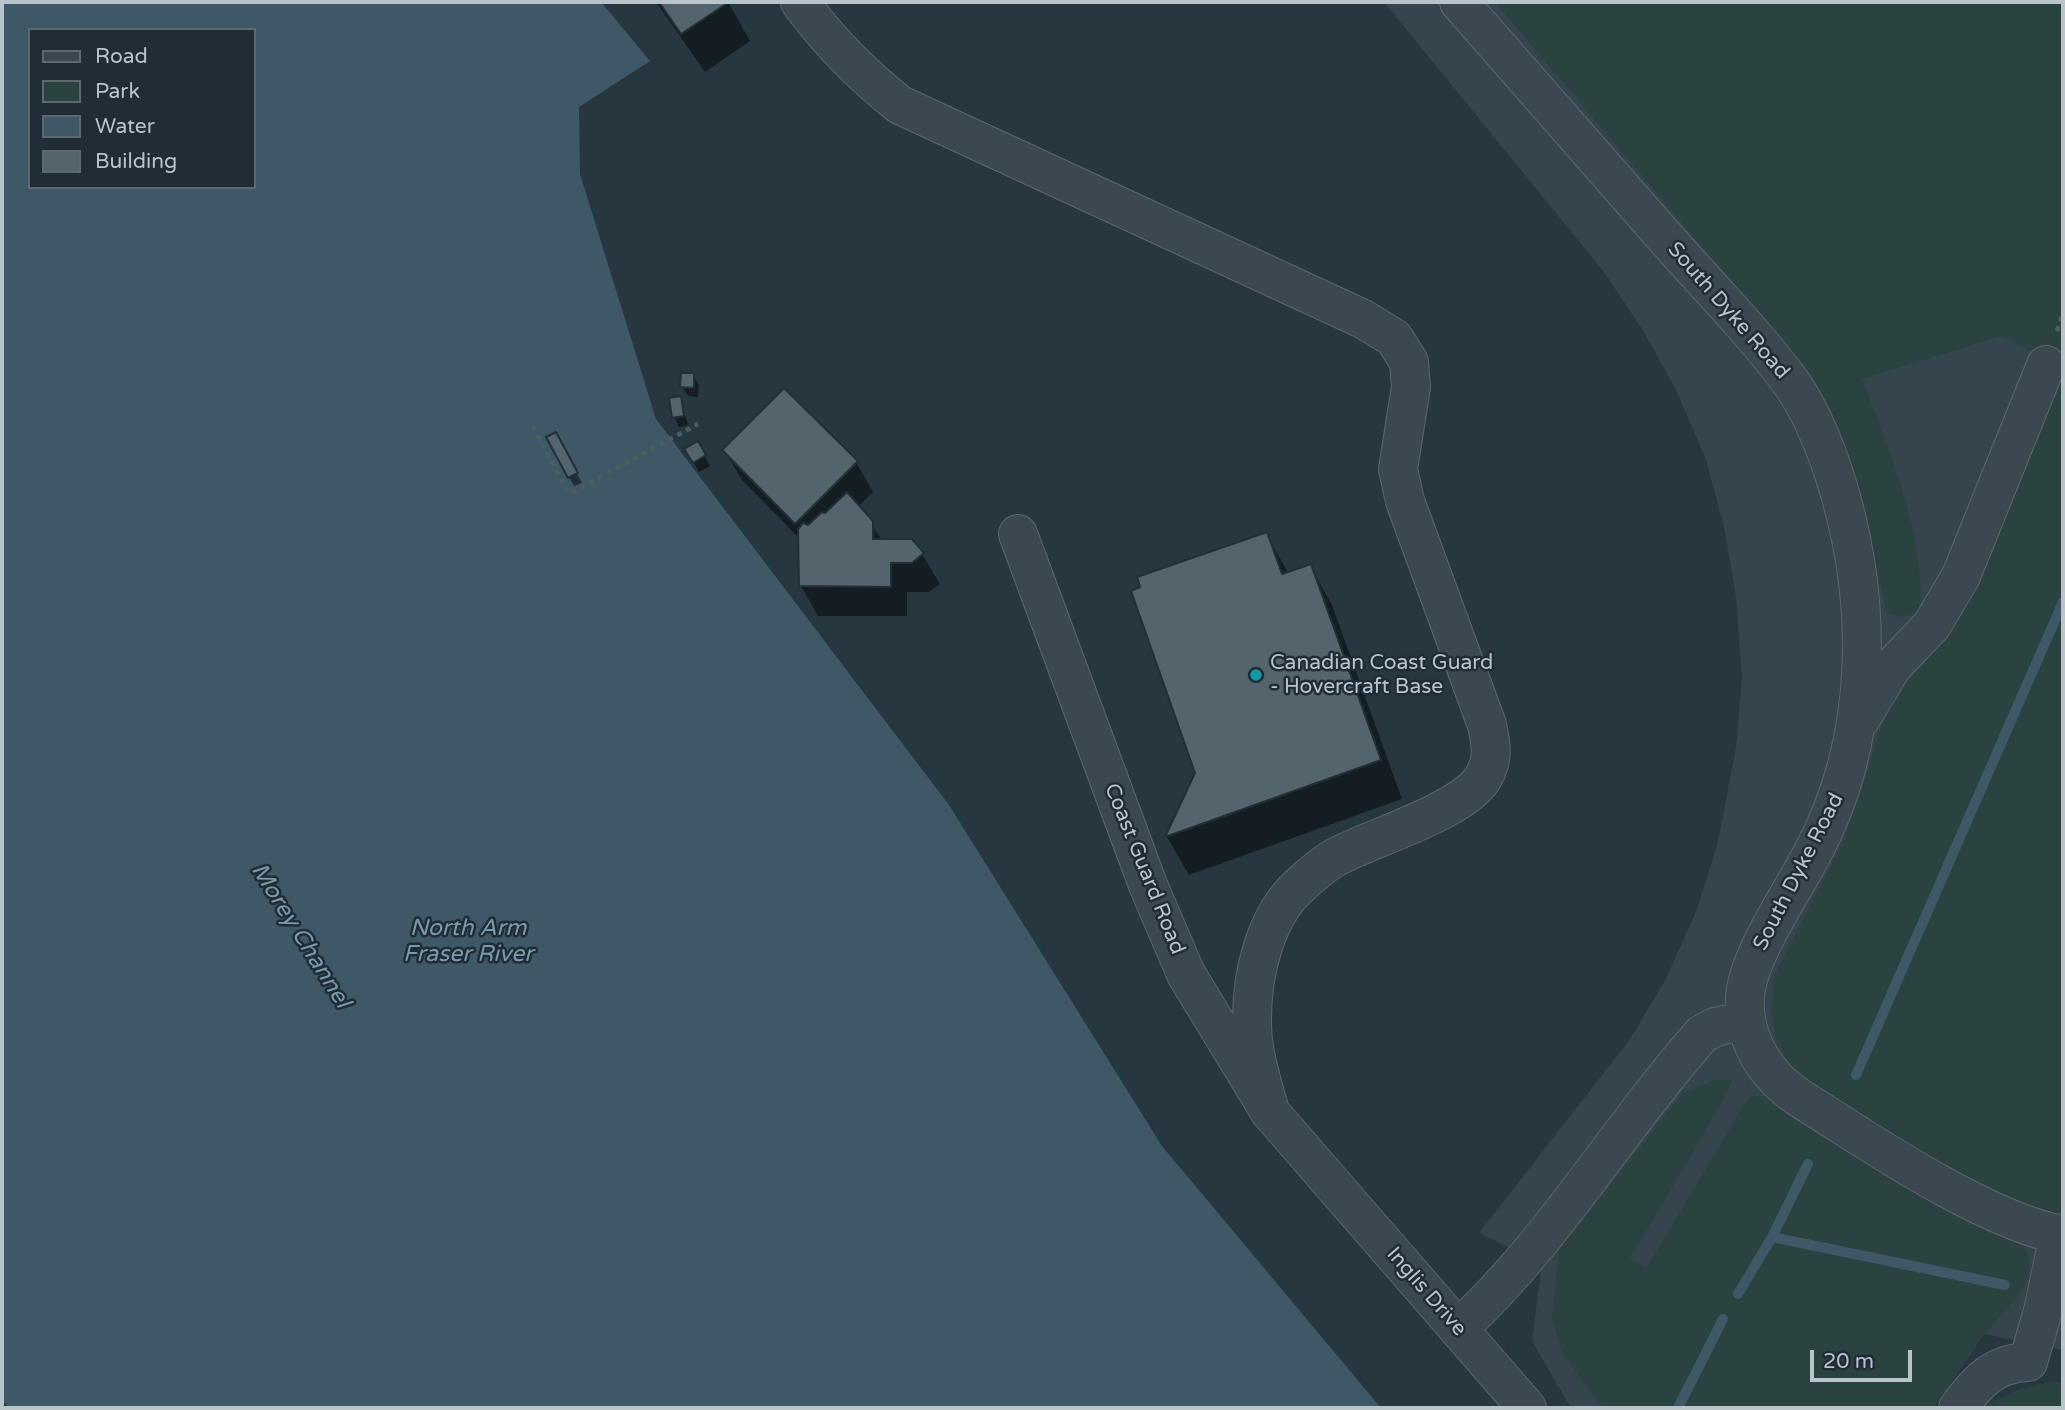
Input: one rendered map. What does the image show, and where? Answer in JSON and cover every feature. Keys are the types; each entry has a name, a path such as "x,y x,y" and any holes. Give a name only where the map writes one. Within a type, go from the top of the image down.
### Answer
{"street":[{"path":"800,2 825,37 861,74 900,104 1363,319 1394,338 1409,362 1410,387 1399,445 1400,479 1405,501 1487,725 1493,752 1483,777 1464,798 1334,858 1297,888 1270,928 1256,974 1251,1020 1257,1063 1270,1112"},
{"name":"South Dyke Road","path":"1459,2 1793,385 1835,477 1849,537 1864,649 1851,747 1842,787 1827,827 1751,969 1744,1000 1751,1040 1761,1060 1791,1092 1907,1165 1992,1209 2061,1235"},
{"path":"1851,747 1876,690 1892,667 1933,625 1961,576 2046,365"},
{"name":"Coast Guard Road","path":"1018,534 1148,885 1181,962 1270,1112 1325,1176"},
{"path":"1458,1329 1498,1293 1531,1255 1702,1034 1715,1027 1746,1020"},
{"name":"Inglis Drive","path":"1325,1176 1527,1408"},
{"path":"1958,1408 1971,1391 1991,1373 2012,1363 2028,1362 2061,1235"}],"path":[{"path":"533,426 569,494 698,424"}],"shaded area":[{"path":"1384,2 2063,2 2063,1350 1984,1334 1934,1408 1571,1408 1532,1341 1542,1263 1479,1233 1628,1042 1665,981 1696,912 1717,846 1736,748 1742,678 1736,597 1724,526 1706,460 1677,392 1644,332 1604,272"}],"green space":[{"path":"1495,2 2063,2 2063,1214 2043,1212 1975,1188 1794,1073 1776,1038 1771,1008 1775,974 1842,844 1864,784 1879,731 1894,697 1934,650 2060,366 2001,336 1862,379 1903,492 1921,582 1920,609 1912,615 1904,616 1886,612 1859,487 1829,405 1812,376"},
{"path":"1714,1080 1732,1080 1721,1104 1630,1259 1646,1269 1742,1108 1752,1096 1770,1096 1999,1230 2021,1244 2030,1257 2021,1292 1977,1344 1934,1408 1602,1408 1563,1354 1552,1319 1559,1250 1682,1094"},
{"path":"2050,1382 2063,1384 2063,1408 1979,1408 2020,1389"}],"water":[{"name":"North Arm Fraser River","path":"2,2 601,2 650,61 579,107 580,174 656,419 949,805 1162,1146 1381,1408 9,1408 2,1400"}],"building":[{"path":"659,2 729,2 681,34"},
{"path":"681,373 694,373 694,388 680,387"},
{"path":"784,388 858,461 795,524 722,450"},
{"path":"681,396 684,416 672,418 669,398"},
{"path":"556,432 578,473 568,478 546,437"},
{"path":"698,441 706,455 693,463 684,449"},
{"path":"847,492 873,521 873,539 912,539 924,553 912,563 891,563 891,587 799,586 798,529 803,523 808,525 822,512 825,513"},
{"name":"Canadian Coast Guard - Hovercraft Base","path":"1267,532 1282,574 1311,564 1381,760 1165,837 1195,773 1131,591 1140,587 1137,577"}],"waterway":[{"path":"1856,1075 2063,602"},
{"path":"1738,1294 1772,1237 1808,1164"},
{"path":"1772,1237 2005,1285"},
{"path":"1678,1408 1723,1319"}],"place":[{"name":"Canadian Coast Guard - Hovercraft Base","path":"1256,675"}],"water label":[{"name":"Morey Channel","path":"300,936"}]}
